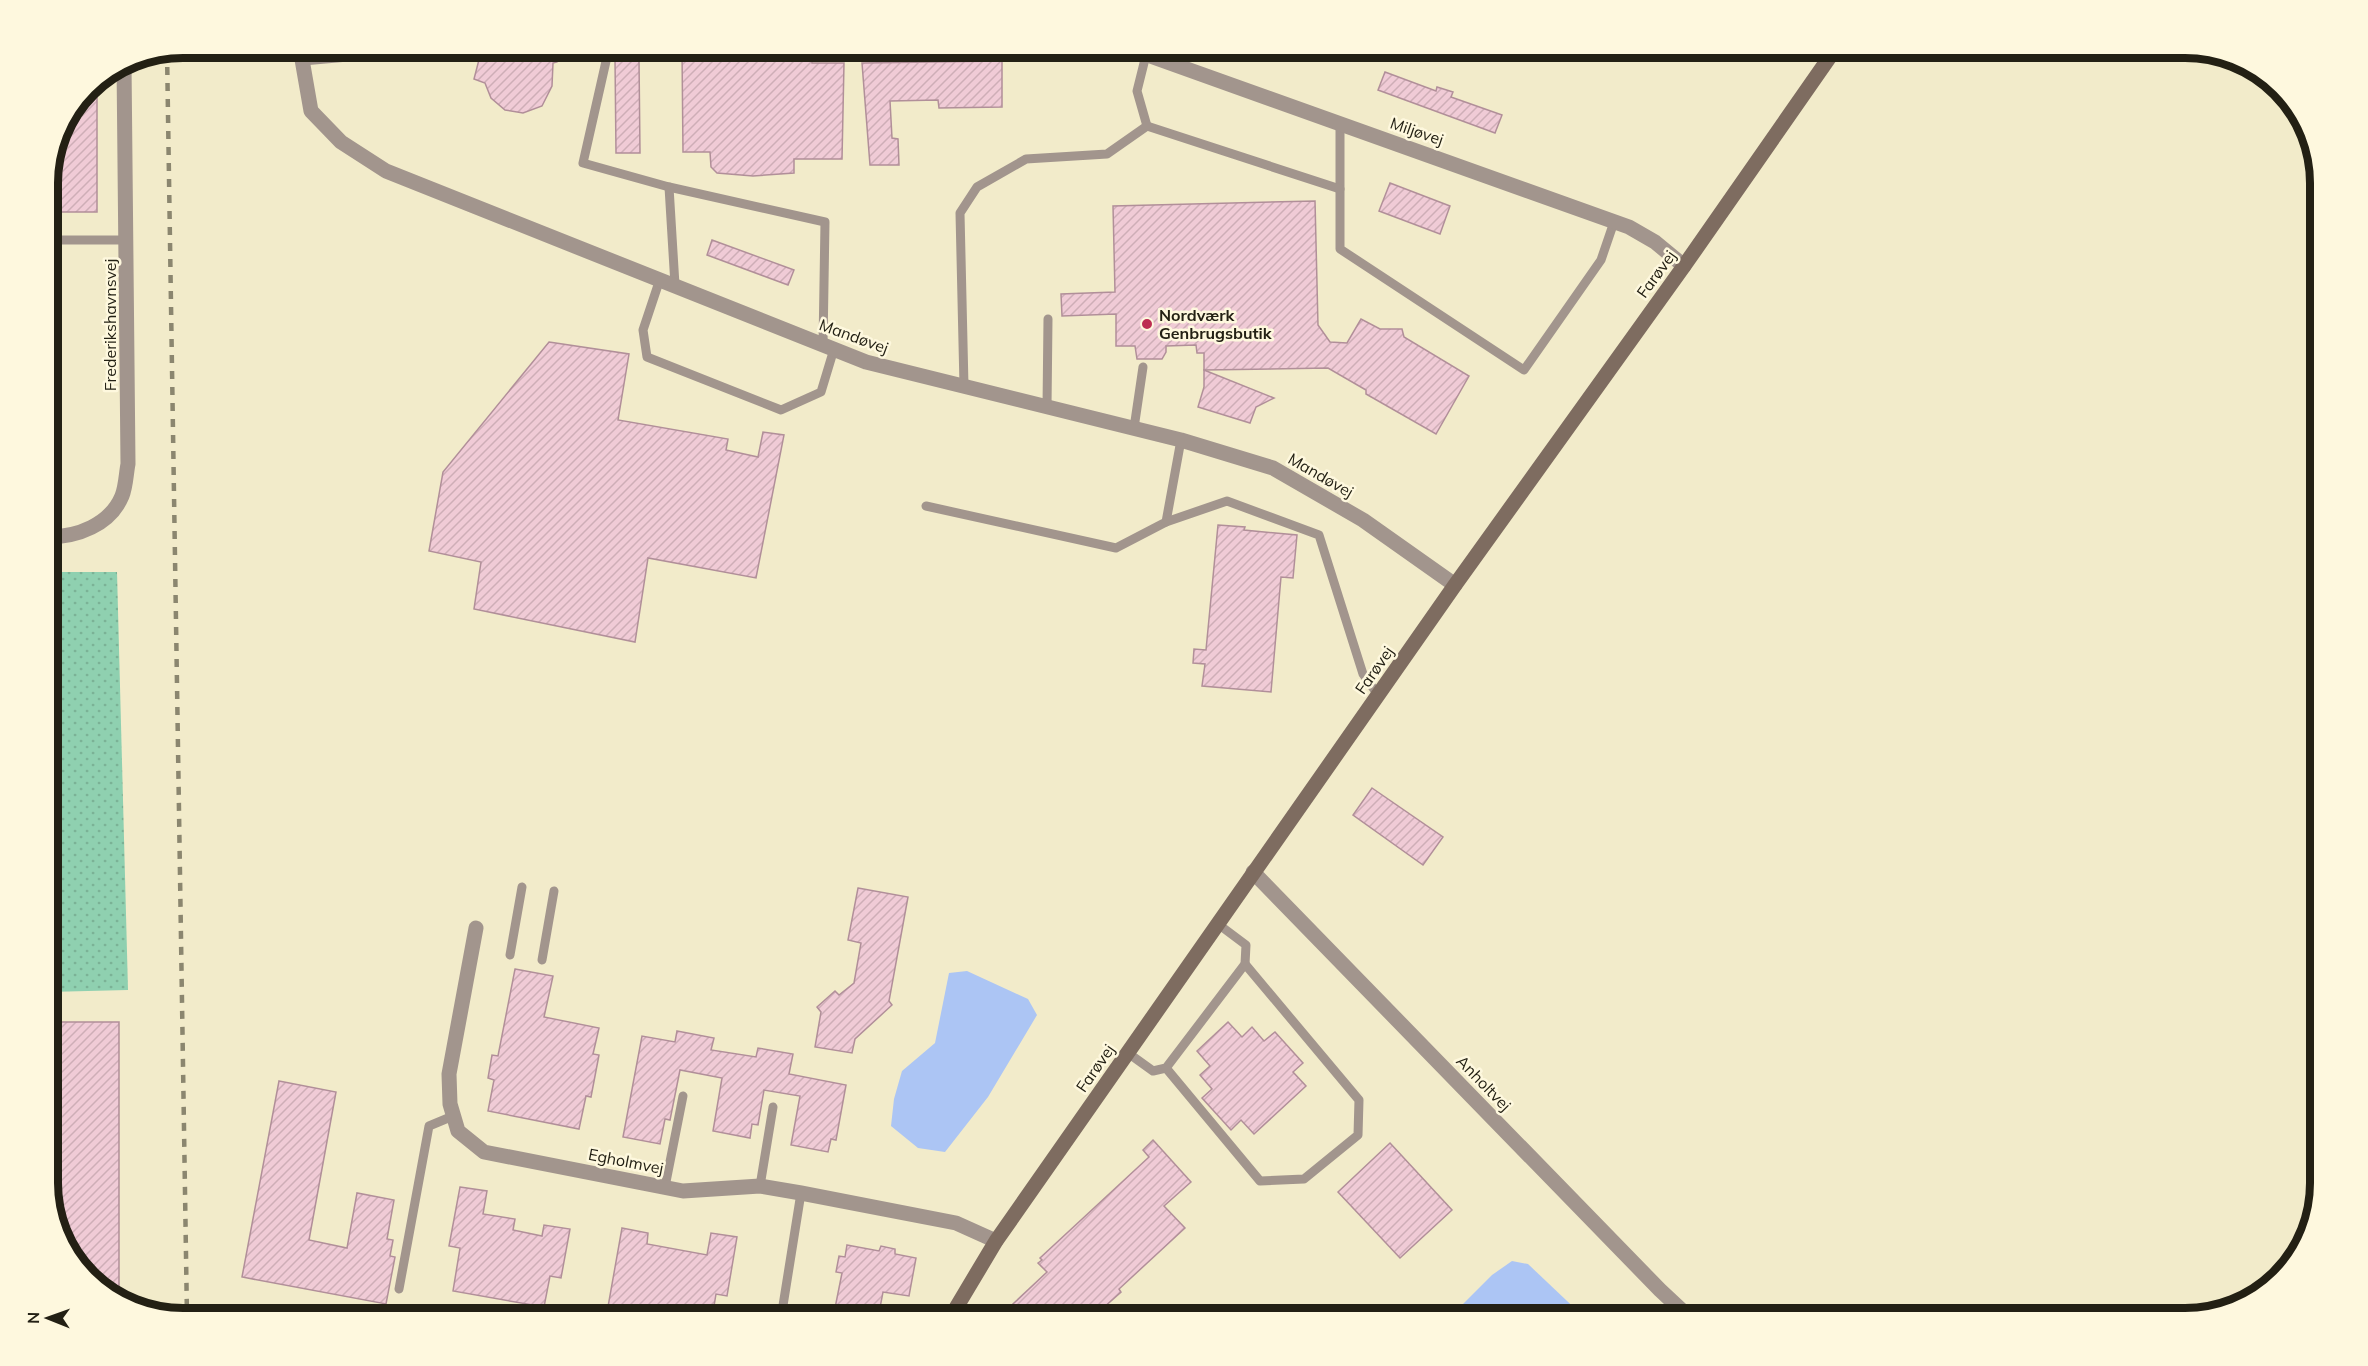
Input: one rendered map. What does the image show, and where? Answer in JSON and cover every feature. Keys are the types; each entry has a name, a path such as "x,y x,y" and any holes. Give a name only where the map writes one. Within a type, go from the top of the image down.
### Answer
{"street":[{"name":"Mandøvej","path":"302,58 311,111 341,142 386,171 866,362 1181,440 1273,468 1363,520 1455,585"},
{"name":"Miljøvej","path":"1157,58 1629,227 1655,242 1684,266"},
{"name":"Farøvej","path":"958,1308 996,1241 1253,872 1829,58"},
{"name":"Frederikshavnsvej","path":"59,537 88,531 109,514 122,496 128,464 124,74"},
{"name":"Anholtvej","path":"1253,872 1680,1308"},
{"name":"Egholmvej","path":"476,928 449,1074 450,1104 458,1131 484,1152 683,1191 760,1186 801,1193 956,1223 996,1241"}],"lane":[{"path":"607,58 583,163 669,187 825,222 829,347 821,392 781,410 647,357 643,330 660,279"},
{"path":"1145,58 1137,91 1147,126"},
{"path":"1340,123 1340,249 1524,370 1601,260 1614,222"},
{"path":"1147,126 1340,189"},
{"path":"964,386 960,213 977,187 1026,159 1107,154 1147,126"},
{"path":"669,187 675,285"},
{"path":"59,240 127,240"},
{"path":"1047,407 1048,319"},
{"path":"1134,428 1143,368"},
{"path":"1166,522 1181,440"},
{"path":"926,506 1116,548 1166,522 1227,501 1319,535 1363,674 1378,695"},
{"path":"510,955 522,887"},
{"path":"542,960 554,891"},
{"path":"1128,1053 1153,1071 1166,1068 1245,964 1246,945 1218,924"},
{"path":"1166,1068 1260,1181 1304,1179 1358,1134 1359,1100 1245,964"},
{"path":"665,1187 683,1096"},
{"path":"760,1186 773,1107"},
{"path":"399,1289 429,1126 453,1116"},
{"path":"783,1308 801,1193"}],"green space":[{"path":"59,572 117,572 128,990 59,992"}],"water":[{"path":"967,971 1028,999 1037,1015 988,1097 945,1152 918,1148 891,1126 894,1099 902,1071 935,1043 949,973"},
{"path":"1512,1261 1528,1264 1574,1308 1459,1308 1492,1275"}],"building":[{"path":"479,58 557,58 557,62 553,63 552,86 542,106 523,113 505,110 491,98 485,83 474,79"},
{"path":"682,58 812,58 812,63 844,63 842,159 794,159 794,173 753,176 717,173 711,167 710,152 683,152"},
{"path":"615,59 639,59 640,153 616,153"},
{"path":"1002,61 1002,107 939,108 938,100 890,101 892,138 898,139 899,165 870,165 862,63"},
{"path":"1385,72 1436,91 1437,87 1453,92 1451,97 1502,115 1495,133 1378,90"},
{"path":"97,93 97,212 59,212 59,175 63,151 71,128 84,107"},
{"path":"1390,183 1450,206 1440,234 1379,211"},
{"path":"1315,201 1318,325 1330,342 1347,343 1361,319 1380,329 1402,329 1404,337 1469,376 1436,434 1366,394 1366,390 1328,368 1204,370 1204,353 1197,353 1196,345 1166,346 1162,359 1137,359 1135,346 1116,346 1116,314 1062,316 1061,294 1115,292 1113,206"},
{"path":"712,240 794,270 788,285 707,255"},
{"path":"549,342 629,354 618,420 728,439 726,450 758,457 763,432 784,435 756,578 648,558 635,642 474,609 481,562 429,551 443,472"},
{"path":"1204,370 1274,398 1256,407 1250,423 1198,407 1204,387"},
{"path":"1218,525 1297,535 1293,578 1281,577 1271,692 1202,686 1205,664 1193,663 1194,649 1206,650"},
{"path":"1372,788 1443,837 1423,865 1353,815"},
{"path":"858,888 908,897 889,1001 892,1005 855,1039 852,1053 815,1047 821,1012 817,1007 835,991 839,995 854,983 861,943 848,940"},
{"path":"515,969 553,976 544,1017 599,1028 593,1054 599,1055 591,1097 586,1096 579,1129 488,1111 494,1080 488,1078 492,1055 498,1056"},
{"path":"59,1022 119,1022 119,1290 89,1265 71,1238 65,1223 59,1191"},
{"path":"1228,1022 1242,1037 1252,1027 1264,1041 1275,1032 1303,1063 1293,1072 1306,1086 1254,1134 1241,1120 1231,1130 1202,1098 1212,1089 1200,1075 1210,1066 1197,1051"},
{"path":"677,1031 714,1038 711,1050 756,1057 758,1048 793,1054 789,1074 846,1085 836,1140 831,1139 828,1152 791,1145 800,1096 764,1090 758,1125 752,1124 750,1138 713,1131 722,1078 680,1070 670,1120 665,1119 660,1144 623,1137 642,1036 675,1042"},
{"path":"279,1081 336,1092 309,1240 347,1248 357,1193 394,1200 387,1239 393,1240 390,1256 395,1257 386,1304 242,1277"},
{"path":"1153,1140 1191,1182 1164,1206 1185,1228 1119,1289 1121,1292 1103,1308 1009,1308 1047,1272 1038,1263 1042,1260 1040,1258 1149,1157 1143,1150"},
{"path":"1390,1143 1452,1210 1400,1258 1338,1192"},
{"path":"460,1187 487,1191 483,1214 515,1219 513,1230 542,1236 544,1225 570,1229 561,1278 550,1276 544,1307 453,1291 460,1248 449,1246"},
{"path":"622,1228 648,1233 647,1244 707,1255 711,1233 737,1237 727,1296 716,1294 714,1308 608,1308"},
{"path":"847,1245 879,1251 881,1246 895,1249 895,1254 916,1258 909,1296 883,1292 880,1308 835,1308 842,1273 836,1272 839,1256 845,1257"}],"railway":[{"path":"167,60 187,1308"}],"place":[{"name":"Nordværk Genbrugsbutik","path":"1147,324"}]}
